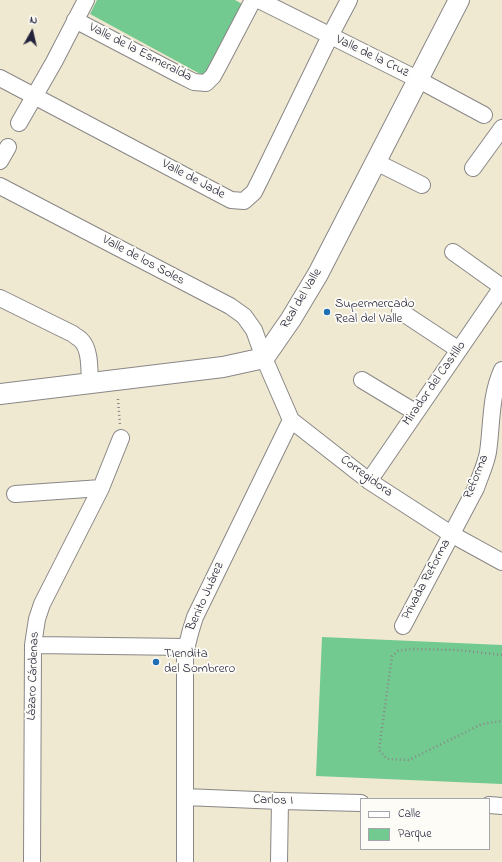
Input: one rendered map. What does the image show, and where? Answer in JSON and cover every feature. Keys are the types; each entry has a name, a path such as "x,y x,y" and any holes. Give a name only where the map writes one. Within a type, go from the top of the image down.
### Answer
{"street":[{"path":"19,123 54,62 86,0"},
{"name":"Valle de la Esmeralda","path":"76,20 194,82 206,82 213,76 253,0"},
{"name":"Valle de la Cruz","path":"260,0 417,79 484,115"},
{"name":"Valle de Jade","path":"0,78 231,200 244,201 254,192 349,0"},
{"name":"Real del Valle","path":"264,358 292,319 318,274 459,0"},
{"path":"473,168 502,128"},
{"path":"376,162 422,185"},
{"name":"Valle de los Soles","path":"0,186 240,313 254,330 264,358"},
{"path":"453,252 502,287"},
{"name":"Mirador del Castillo","path":"369,481 502,287"},
{"path":"0,298 73,334 82,341 88,357 90,384"},
{"path":"400,311 459,350"},
{"path":"0,394 223,367 264,358"},
{"name":"Corregidora","path":"264,358 291,420 369,481 451,534 502,562"},
{"name":"Reforma","path":"451,534 476,488 488,454 494,394 497,380 502,370"},
{"path":"362,380 415,412"},
{"name":"Benito Juárez","path":"185,862 184,797 186,647 195,617 291,420"},
{"name":"Lázaro Cárdenas","path":"32,862 33,645 37,618 42,604 101,488 121,438"},
{"path":"15,494 101,488"},
{"name":"Privada Reforma","path":"403,626 451,534"},
{"path":"33,645 186,647"},
{"name":"Carlos I","path":"184,797 360,803"},
{"path":"280,801 280,862"},
{"path":"490,805 502,806"}],"path":[{"path":"118,399 121,438"},
{"path":"502,655 457,650 412,648 398,651 392,656 379,750 387,759 410,760 482,724 502,721"}],"green space":[{"path":"97,0 235,0 244,5 204,76 90,14"},
{"path":"322,637 502,645 502,784 316,776"}],"place":[{"name":"Supermercado Real del Valle","path":"327,312"},
{"name":"TIendita del Sombrero","path":"156,662"}]}
